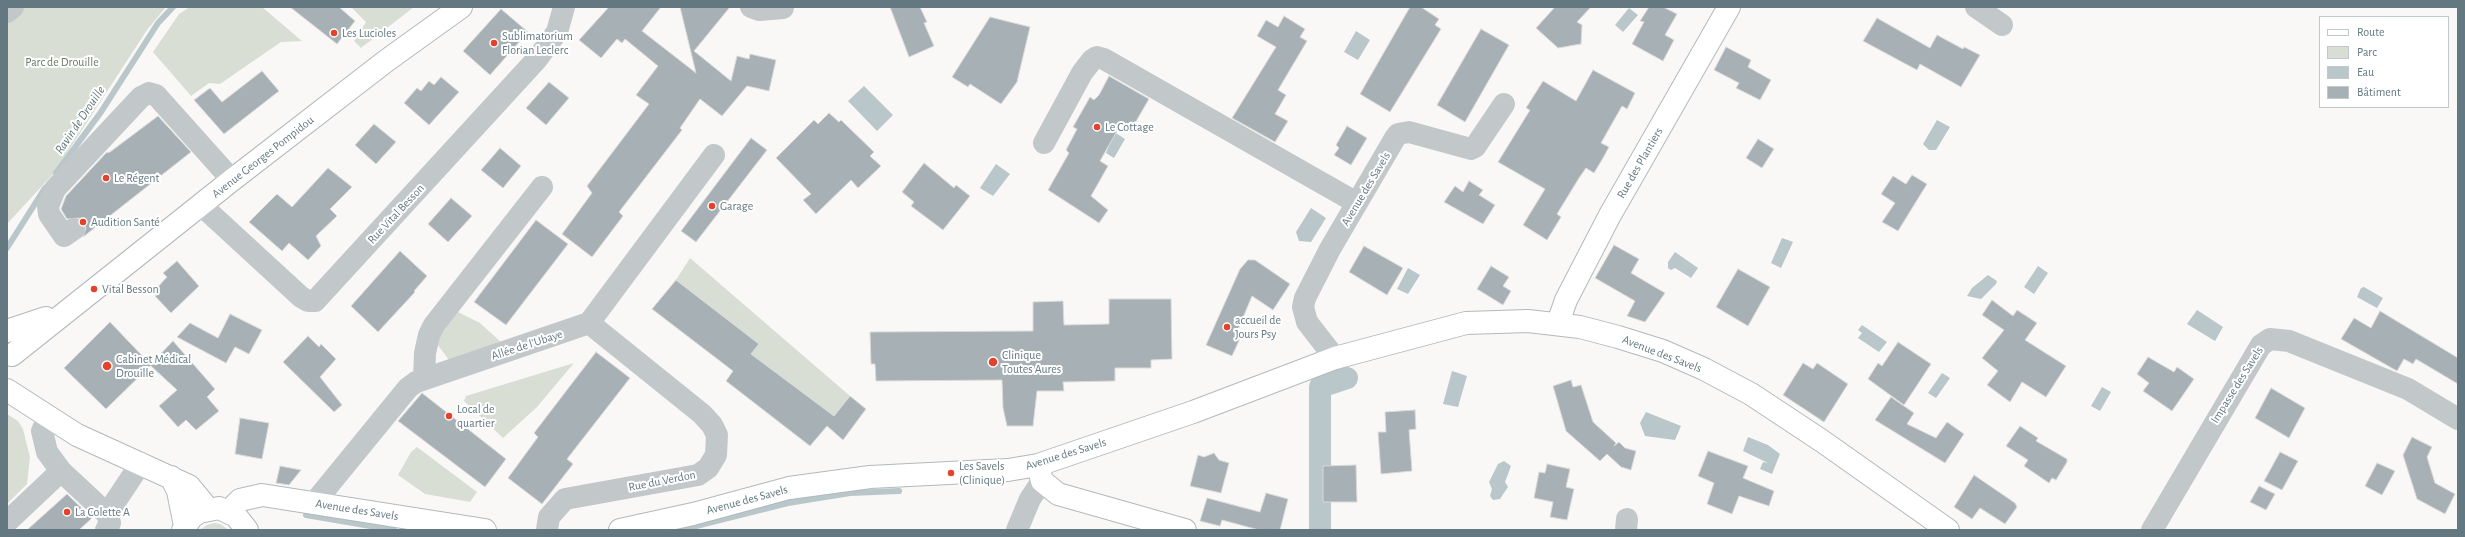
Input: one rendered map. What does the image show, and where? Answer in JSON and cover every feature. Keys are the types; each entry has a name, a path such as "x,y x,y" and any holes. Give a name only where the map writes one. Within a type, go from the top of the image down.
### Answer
{"street":[{"path":"7,12 13,7"},
{"name":"Avenue Georges Pompidou","path":"8,361 68,310 232,180 386,61 461,7"},
{"name":"Rue Vital Besson","path":"201,205 301,297 308,301 315,301 537,59 557,32 564,7"},
{"path":"751,7 759,10 783,8"},
{"name":"Rue des Plantiers","path":"1558,323 1566,300 1606,221 1729,7"},
{"path":"1976,7 2002,25"},
{"path":"1044,143 1082,73 1092,60 1097,58 1104,59 1357,203"},
{"path":"74,228 64,236 49,214 48,206 55,189 144,95 156,95 232,180"},
{"name":"Avenue des Savels","path":"1335,358 1307,322 1303,307 1307,290 1398,134 1409,132 1470,150 1475,147 1504,104"},
{"path":"589,323 714,155"},
{"path":"424,379 425,354 429,335 434,325 452,299 542,187"},
{"name":"Avenue Georges Pompidou","path":"7,331 68,310"},
{"name":"Avenue des Savels","path":"627,529 693,514 789,488 870,477 1008,470 1040,473 1193,412 1335,358 1466,323 1528,321 1558,323 1580,327 1663,352 1704,369 1744,390 1834,449 1948,530"},
{"name":"Allée de l'Ubaye","path":"314,504 408,388 424,379 589,323"},
{"name":"Rue du Verdon","path":"547,530 549,517 565,500 698,475 708,468 716,455 717,436 712,425 702,414 589,323"},
{"name":"Impasse des Savels","path":"2152,530 2261,345 2270,339 2289,341 2408,389 2458,419"},
{"path":"8,361 26,402"},
{"path":"7,390 48,418 77,435 172,476 189,486 219,510 240,519 247,530 258,510 268,501 277,497"},
{"path":"48,418 42,431 43,443 61,471 107,522 141,463"},
{"path":"7,522 61,471"},
{"path":"1040,473 1052,490 1068,497 1184,530"},
{"name":"Avenue des Savels","path":"1017,530 1040,473"},
{"path":"172,476 178,492 184,528"},
{"name":"Avenue des Savels","path":"184,528 191,518 219,510 240,500 262,495 485,530"}],"green space":[{"name":"Parc de Drouille","path":"7,7 166,7 147,30 54,173 7,224"},
{"path":"190,7 262,7 302,41 281,42 220,84 209,83 191,96 153,52 179,14"},
{"path":"351,7 414,7 361,48 354,41 366,22"},
{"path":"690,258 850,396 834,416 751,354 759,344 676,280"},
{"path":"456,311 480,323 502,343 449,360 434,340"},
{"path":"574,363 537,407 503,438 464,401 466,396"},
{"path":"7,414 18,421 23,429 30,457 27,484 7,504"},
{"path":"417,447 477,492 470,502 425,494 398,475 411,452"},
{"path":"214,523 220,524 229,530 199,530 207,525"}],"water":[{"path":"1629,8 1638,15 1623,32 1615,25"},
{"path":"1356,31 1370,40 1358,60 1344,52"},
{"path":"864,86 893,115 877,131 848,101"},
{"path":"1937,120 1950,127 1936,150 1929,150 1923,144"},
{"path":"1114,132 1125,139 1114,158 1106,153"},
{"path":"996,164 1010,174 993,196 980,188"},
{"path":"1311,208 1326,218 1311,242 1299,241 1296,232"},
{"path":"1782,238 1793,242 1781,268 1771,263"},
{"path":"1675,252 1698,268 1691,278 1675,268 1671,270 1668,268 1668,262"},
{"path":"2038,266 2048,273 2034,294 2024,287"},
{"path":"1408,268 1420,275 1408,294 1397,289"},
{"path":"1988,275 1997,281 1996,284 1981,299 1967,296 1972,288"},
{"path":"2364,287 2383,298 2377,308 2357,297 2361,288"},
{"path":"2197,310 2223,327 2215,341 2187,324"},
{"path":"1862,325 1887,342 1879,352 1858,338 1862,333 1858,330"},
{"path":"1452,371 1467,376 1458,407 1443,404"},
{"path":"1942,373 1950,378 1936,398 1928,393"},
{"path":"2102,387 2111,392 2100,411 2091,406"},
{"path":"1646,412 1681,426 1675,440 1645,436 1640,423"},
{"path":"1748,437 1768,445 1780,454 1772,474 1760,469 1763,462 1768,463 1743,451"},
{"path":"1504,461 1511,466 1505,482 1508,487 1500,499 1493,500 1490,496 1492,489 1489,482 1498,464"}],"building":[{"name":"Les Lucioles","path":"290,7 339,7 355,21 337,44"},
{"path":"609,7 661,7 642,31 696,73 680,7 730,7 694,51 731,81 737,56 749,59 750,54 776,60 769,91 747,86 722,116 700,99 680,128 682,130 619,212 623,216 592,257 562,234 592,193 587,186 649,104 636,95 658,66 625,39 622,43 617,39 601,58 579,40"},
{"path":"890,7 920,7 927,22 924,23 934,46 909,57"},
{"path":"1410,7 1421,7 1439,19 1435,25 1441,29 1390,112 1360,94"},
{"path":"1555,7 1591,7 1577,22 1582,25 1581,44 1558,48 1536,28"},
{"path":"1649,7 1663,7 1677,14 1665,35 1674,40 1663,61 1632,44 1644,22 1640,21"},
{"name":"Sublimatorium Florian Leclerc","path":"501,9 528,32 490,75 463,51"},
{"path":"1284,16 1305,29 1300,37 1307,41 1278,90 1286,95 1275,114 1288,121 1275,142 1232,118 1276,47 1257,36 1266,20 1278,27"},
{"path":"990,17 1030,27 1017,82 1001,104 970,84 968,87 952,77"},
{"path":"1877,18 1930,48 1937,35 1963,49 1964,47 1980,55 1961,87 1920,64 1917,70 1863,41"},
{"path":"1481,29 1509,45 1465,122 1437,105"},
{"path":"1726,47 1751,60 1748,67 1771,80 1760,100 1736,88 1739,83 1714,70"},
{"path":"1593,70 1635,93 1627,109 1622,106 1601,143 1609,147 1603,158 1594,173 1586,168 1579,178 1557,214 1561,217 1547,240 1523,225 1545,189 1498,162 1530,110 1526,108 1543,81 1576,101"},
{"path":"262,71 279,91 224,134 194,100 210,88 222,102"},
{"name":"Le Cottage","path":"1109,76 1149,99 1131,130 1121,124 1100,161 1108,166 1091,196 1108,210 1099,223 1048,190 1069,153 1066,150 1077,129 1073,127 1090,97 1094,100 1099,95"},
{"path":"441,77 459,92 429,125 404,103 417,88 421,91 429,81 434,85"},
{"path":"549,82 569,98 546,125 526,108"},
{"path":"829,113 839,122 841,120 874,152 870,156 881,166 858,188 851,180 816,214 803,200 811,194 776,158 814,120 818,124"},
{"name":"Le Régent","path":"158,116 191,152 83,237 86,228 84,222 79,218 67,219 61,209 66,196 106,153 110,152"},
{"path":"374,124 396,142 376,164 355,145"},
{"path":"1347,126 1367,138 1351,165 1334,155 1339,148 1336,145"},
{"name":"Garage","path":"751,138 767,150 696,242 681,231"},
{"path":"1758,139 1774,149 1762,168 1746,158"},
{"path":"500,148 521,166 503,188 481,170"},
{"path":"924,163 954,188 956,185 970,196 943,230 911,206 914,202 902,192"},
{"path":"328,168 352,187 330,209 337,216 316,236 321,246 308,260 289,243 282,251 249,222 277,194 292,207"},
{"path":"1912,175 1927,184 1898,231 1882,222 1895,203 1881,194 1893,176 1906,184"},
{"path":"1469,181 1483,190 1479,195 1495,205 1483,224 1444,202 1455,186 1463,192"},
{"path":"451,198 472,216 448,242 428,224"},
{"path":"536,220 568,244 506,325 474,302"},
{"path":"1614,245 1639,259 1631,273 1665,293 1645,322 1627,316 1635,301 1595,278"},
{"path":"1364,246 1403,268 1387,295 1349,272"},
{"path":"400,251 427,276 414,291 415,292 378,332 351,306"},
{"path":"1248,260 1255,260 1290,284 1273,310 1252,296 1237,332 1242,334 1232,356 1206,345 1240,269"},
{"path":"177,261 199,286 171,313 155,296 159,294 155,290 167,277 163,273"},
{"path":"1491,266 1509,277 1503,286 1511,291 1503,305 1477,289"},
{"path":"1738,269 1770,287 1748,326 1716,307"},
{"path":"676,280 759,344 751,354 834,416 850,396 866,409 843,440 827,426 810,446 726,381 733,371 652,309"},
{"name":"Clinique Toutes Aures","path":"1109,299 1171,299 1172,359 1151,360 1151,368 1115,368 1115,381 1063,382 1064,391 1037,391 1033,426 1007,426 1003,408 1002,380 876,381 875,364 871,364 870,332 1033,331 1033,302 1063,301 1064,325 1109,324"},
{"path":"1992,300 2013,316 2017,310 2037,323 2025,340 2066,366 2046,397 2022,382 2010,402 1987,385 1998,371 1982,358 2004,330 1982,315"},
{"path":"2380,311 2458,358 2458,384 2416,359 2413,364 2404,359 2397,371 2341,339 2354,318 2371,328"},
{"path":"230,314 262,330 249,354 235,347 226,363 177,337 190,323 218,338"},
{"name":"Cabinet Médical Drouille","path":"110,322 151,365 106,409 64,368"},
{"path":"308,336 319,347 321,344 336,359 320,377 342,405 334,412 283,362"},
{"path":"173,341 215,389 207,397 219,411 196,430 186,420 178,427 159,406 177,390 150,365"},
{"path":"1898,342 1931,364 1904,405 1868,379 1878,363 1882,366"},
{"path":"596,352 630,378 567,459 573,464 542,504 508,478 538,437 534,433"},
{"path":"2148,357 2174,372 2177,367 2194,379 2172,411 2143,391 2149,383 2137,374"},
{"path":"1803,363 1813,369 1817,363 1848,384 1824,422 1783,395"},
{"path":"1571,380 1573,387 1581,385 1593,422 1616,443 1614,446 1619,442 1625,448 1636,451 1631,470 1621,467 1607,454 1600,461 1566,431 1553,386"},
{"path":"2271,388 2305,408 2289,438 2255,418"},
{"path":"422,393 506,459 485,487 398,421"},
{"path":"1891,397 1914,413 1907,424 1936,438 1947,422 1964,434 1945,463 1875,420"},
{"path":"1415,410 1416,429 1409,430 1412,471 1381,474 1378,432 1386,432 1385,412"},
{"path":"240,418 269,423 262,459 235,454"},
{"path":"2020,426 2038,438 2036,441 2067,459 2067,462 2056,480 2052,478 2049,483 2024,466 2028,460 2006,446"},
{"path":"2412,437 2432,447 2427,457 2435,483 2455,494 2445,514 2417,499 2403,455"},
{"path":"1708,451 1748,466 1743,478 1774,491 1769,506 1739,496 1732,514 1707,504 1714,483 1698,476"},
{"path":"2280,452 2298,461 2282,490 2264,481"},
{"path":"1214,453 1219,460 1229,463 1221,493 1190,486 1198,455 1204,457"},
{"path":"2377,463 2395,471 2382,495 2365,486"},
{"path":"1547,464 1570,469 1566,487 1574,489 1567,520 1550,517 1553,502 1534,498 1539,472 1545,473"},
{"path":"1356,465 1357,502 1323,502 1323,466"},
{"path":"280,466 301,470 289,485 276,483"},
{"path":"1974,475 2015,503 2017,507 2005,524 1980,508 1972,519 1954,507"},
{"path":"2259,486 2275,494 2266,510 2250,502"},
{"path":"1266,493 1288,499 1280,530 1259,530 1222,520 1220,526 1200,521 1207,498 1260,512"},
{"name":"La Colette A","path":"67,494 92,518 79,530 27,530"}],"waterway":[{"name":"Ravin de Drouille","path":"56,173 101,112 158,23 173,7"},
{"name":"Ravin de Drouille","path":"7,248 45,188"},
{"path":"1320,530 1320,387 1347,378"},
{"path":"680,530 788,503 850,493 899,491"},
{"path":"306,515 394,530"}],"place":[{"name":"Les Lucioles","path":"334,33"},
{"name":"Sublimatorium Florian Leclerc","path":"494,43"},
{"name":"Le Cottage","path":"1097,127"},
{"name":"Le Régent","path":"106,178"},
{"name":"Garage","path":"712,206"},
{"name":"Audition Santé","path":"83,222"},
{"name":"Vital Besson","path":"94,289"},
{"name":"accueil de Jours Psy","path":"1227,327"},
{"name":"Clinique Toutes Aures","path":"993,362"},
{"name":"Cabinet Médical Drouille","path":"107,366"},
{"name":"Local de quartier","path":"449,416"},
{"name":"Les Savels (Clinique)","path":"951,473"},
{"name":"La Colette A","path":"67,512"}]}
